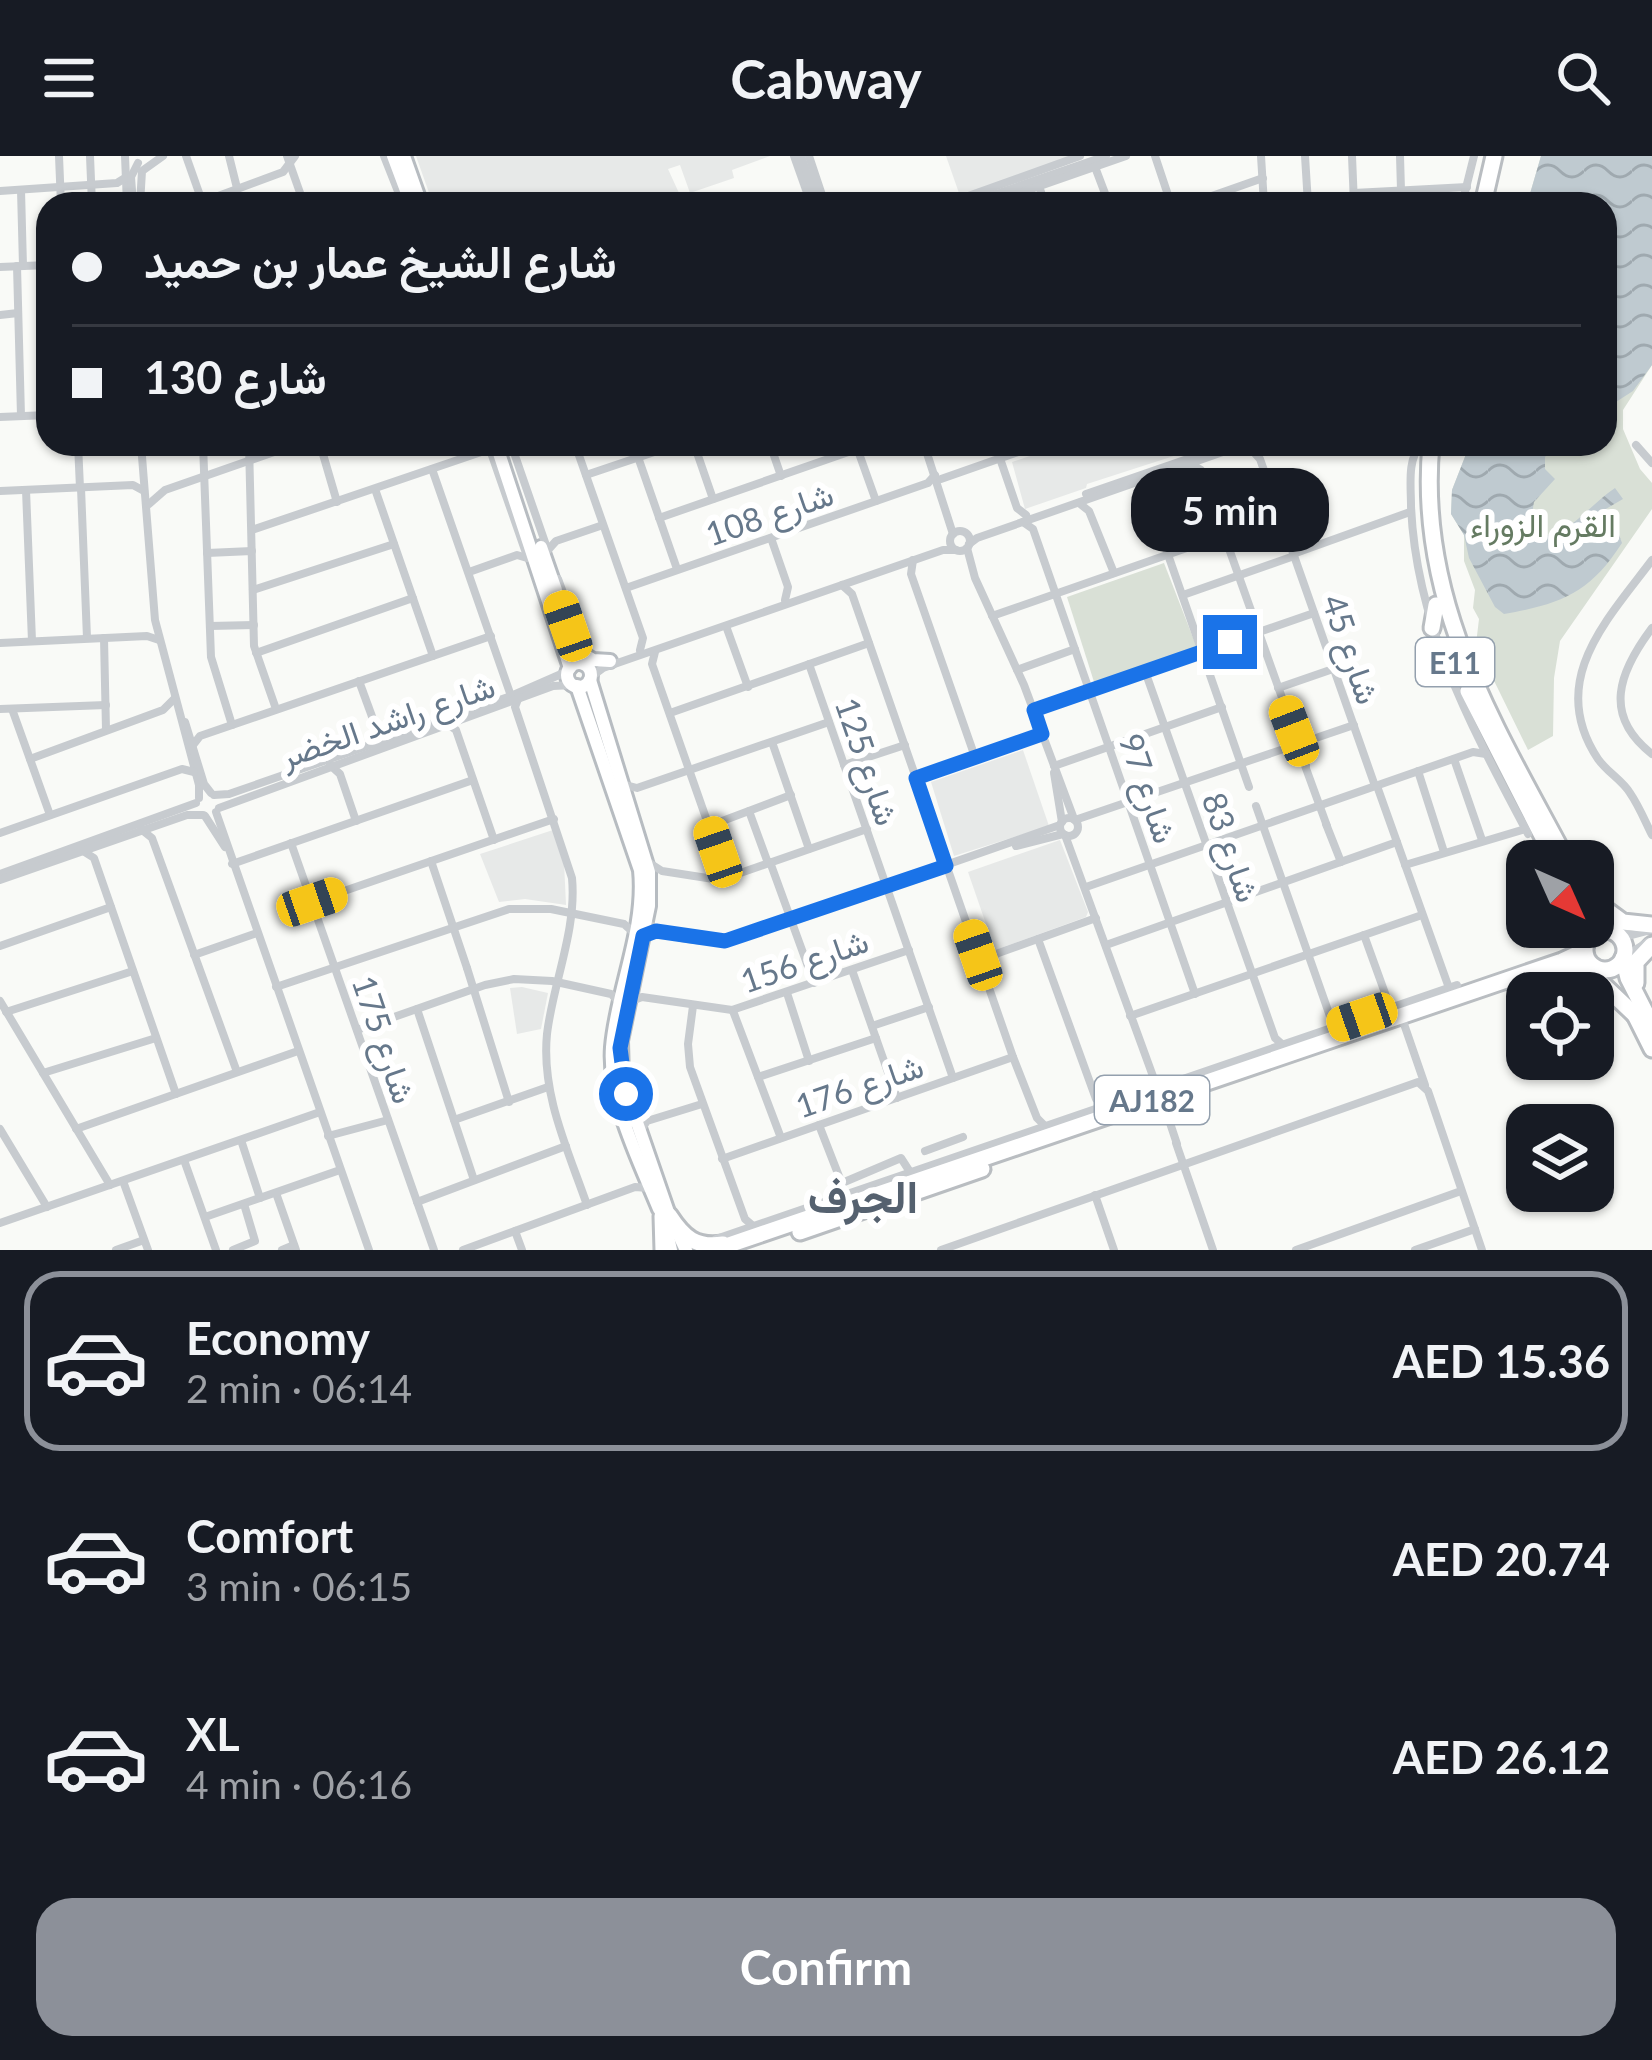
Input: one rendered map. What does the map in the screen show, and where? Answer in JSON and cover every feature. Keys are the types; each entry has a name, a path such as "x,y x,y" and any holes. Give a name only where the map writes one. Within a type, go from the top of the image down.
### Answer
{"highway":[{"path":"1482,192 1490,156"},
{"name":"E11","path":"1423,456 1421,527 1436,605 1480,732 1543,840"},
{"name":"E11","path":"1426,456 1430,527 1447,614 1483,701 1556,840"},
{"path":"1432,628 1436,605"},
{"path":"1463,710 1480,732"},
{"path":"1614,917 1652,927"},
{"path":"1614,931 1623,940 1624,958 1652,1049"},
{"path":"1639,1012 1634,973 1641,954 1652,943"},
{"name":"AJ182","path":"1539,972 1575,955 1578,948"},
{"path":"1586,948 1587,959 1618,982 1639,1012"},
{"path":"1599,968 1616,967 1624,958"},
{"name":"AJ182","path":"1544,972 1578,964 1599,968"},
{"name":"AJ182","path":"743,1234 807,1219 1506,983"},
{"name":"AJ182","path":"699,1248 1150,1111 1506,985"},
{"path":"1614,991 1652,1025"},
{"path":"1282,1042 1330,1028 1361,1029"},
{"path":"990,1156 1026,1132"},
{"path":"860,1189 888,1190"},
{"path":"807,1219 831,1199"},
{"path":"665,1216 699,1248"},
{"path":"665,1216 667,1250"}],"main road":[{"path":"388,156 402,192"},
{"path":"404,156 417,192"},
{"path":"503,456 526,527 549,560 639,862 640,927"},
{"path":"504,456 546,601 600,717 648,862 650,881 612,1048 613,1077 645,1174 643,1189 665,1216"},
{"path":"581,672 611,663"},
{"path":"600,717 595,685 611,663"},
{"path":"626,995 620,1064 633,1115 643,1127 665,1216"}],"street":[{"path":"59,156 60,192"},
{"path":"90,156 91,192"},
{"path":"125,156 138,163"},
{"path":"125,156 130,192"},
{"path":"130,192 132,173 148,156"},
{"path":"131,192 142,171 163,156"},
{"path":"186,156 198,192"},
{"path":"230,156 239,185 236,189"},
{"path":"802,156 815,192"},
{"path":"802,156 815,192"},
{"path":"979,192 1080,156"},
{"path":"1038,183 1106,156"},
{"path":"1012,192 1126,156"},
{"path":"1155,156 1168,192"},
{"path":"1262,156 1264,192"},
{"path":"1305,156 1307,192"},
{"path":"1352,156 1354,192"},
{"path":"1400,156 1401,190"},
{"path":"1466,192 1474,156"},
{"path":"229,192 283,172 290,158"},
{"path":"290,158 300,192"},
{"path":"1050,175 1058,164"},
{"path":"1095,166 1105,192"},
{"path":"1022,176 1038,183 1041,192"},
{"path":"1223,192 1263,178"},
{"path":"0,191 91,185 125,192"},
{"path":"993,192 998,185"},
{"path":"1389,192 1467,187"},
{"path":"20,190 18,268 11,314 22,413"},
{"path":"0,267 36,266"},
{"path":"0,417 36,414"},
{"path":"1636,445 1652,464"},
{"path":"79,456 86,635"},
{"path":"144,456 156,627 198,800 229,853"},
{"path":"203,456 213,669 232,725"},
{"path":"250,456 256,653 276,710"},
{"path":"149,504 165,490 262,456"},
{"path":"322,456 338,501"},
{"path":"252,530 473,456"},
{"path":"579,456 643,638 656,648"},
{"path":"586,476 641,456"},
{"path":"698,456 713,499"},
{"path":"774,456 781,476"},
{"path":"659,518 832,456"},
{"path":"860,456 876,501"},
{"path":"929,456 986,605 1034,710 1076,825 1073,849"},
{"name":"شارع 108","path":"626,588 1006,456"},
{"path":"1190,461 1191,456"},
{"path":"611,663 943,550 963,548 1025,518 1207,456"},
{"name":"شارع 45","path":"1257,456 1422,915 1453,986 1390,1008"},
{"name":"شارع 45","path":"1260,456 1260,460"},
{"path":"1415,456 1412,523 1432,628 1463,710"},
{"path":"638,457 677,569"},
{"path":"1203,457 1201,470 1339,862"},
{"path":"1000,458 1025,518"},
{"path":"1190,461 1201,470"},
{"path":"656,648 944,544 958,534 1093,498 1190,461"},
{"path":"132,462 144,481 160,619 203,782 213,794 232,864 368,1250"},
{"path":"433,469 571,869 571,913 546,1047 549,1088 587,1205"},
{"path":"0,491 80,490 144,481 165,490"},
{"path":"1142,481 1330,1028 1390,1008 1364,935"},
{"path":"375,489 433,656"},
{"path":"26,490 32,641"},
{"path":"1089,511 1093,498"},
{"path":"1078,502 1089,511 1113,574"},
{"path":"1219,521 1275,502"},
{"path":"1183,596 1401,518 1412,509"},
{"name":"شارع 97","path":"1025,518 1033,529 1195,994"},
{"path":"1401,518 1412,523"},
{"path":"546,601 523,557 526,527 556,542 603,525"},
{"path":"958,534 963,548"},
{"path":"992,616 1224,535"},
{"path":"771,538 788,587 785,600"},
{"path":"544,539 581,672"},
{"path":"549,560 556,542"},
{"path":"253,592 394,543"},
{"path":"207,553 252,551"},
{"path":"469,572 523,557"},
{"path":"914,560 911,574 975,758"},
{"path":"1652,560 1592,641 1579,692 1581,720 1593,750 1630,794 1652,835"},
{"path":"899,565 911,574"},
{"path":"852,594 855,581"},
{"path":"842,585 852,594 1036,1118 1046,1126"},
{"path":"788,587 800,595"},
{"path":"256,653 413,598"},
{"path":"1034,710 1314,613"},
{"path":"210,626 254,625"},
{"path":"726,626 748,687"},
{"path":"147,636 156,627"},
{"path":"1652,628 1625,671 1620,700 1628,728 1652,754"},
{"path":"0,643 86,635 102,641 147,636 159,640"},
{"path":"193,746 200,736 491,636"},
{"path":"638,654 643,638"},
{"path":"102,641 107,727"},
{"path":"670,713 869,643"},
{"path":"656,648 652,664 727,878"},
{"path":"1017,670 1075,649"},
{"path":"638,654 652,664"},
{"name":"شارع 125","path":"809,664 953,1078"},
{"path":"1278,688 1334,669"},
{"name":"شارع 83","path":"1145,671 1251,974 1282,1042"},
{"name":"شارع راشد الخضر","path":"198,800 226,795 512,699 552,691 581,672"},
{"name":"شارع راشد الخضر","path":"204,815 581,672"},
{"path":"359,681 381,741"},
{"path":"164,710 173,699"},
{"path":"0,709 103,704"},
{"path":"1054,766 1222,707"},
{"path":"12,709 50,815"},
{"path":"32,756 107,727 164,710 178,712"},
{"path":"456,730 461,719"},
{"path":"622,784 637,788 830,722"},
{"path":"446,724 456,730 494,839"},
{"path":"276,987 517,908 571,913 720,942 1076,825 1354,725"},
{"path":"189,732 200,736"},
{"path":"1473,752 1480,732"},
{"path":"1405,866 1524,828 1486,754 1480,732"},
{"path":"916,778 1042,734"},
{"path":"772,742 809,849"},
{"path":"844,765 904,745"},
{"path":"1086,887 1473,752 1486,754"},
{"path":"0,833 182,769 190,759"},
{"path":"1454,759 1482,840"},
{"path":"340,774 343,760"},
{"path":"330,765 340,774 356,820"},
{"path":"1054,766 1062,829 1156,1085"},
{"path":"182,769 194,772"},
{"path":"1418,771 1444,852"},
{"path":"232,864 473,780"},
{"path":"628,801 637,788"},
{"path":"709,825 791,796"},
{"path":"2,870 198,800"},
{"path":"749,811 813,984"},
{"path":"2,870 98,846 187,815 204,815"},
{"path":"312,902 554,819"},
{"path":"1062,829 1076,825"},
{"path":"152,838 156,826"},
{"path":"648,862 662,871 711,880 727,878 867,829"},
{"path":"142,830 152,838 236,1073"},
{"path":"1106,945 1396,842"},
{"name":"شارع 175","path":"291,843 434,1250"},
{"path":"94,858 98,846"},
{"path":"83,850 94,858 176,1094"},
{"path":"430,862 511,1101"},
{"path":"650,881 662,871"},
{"path":"0,946 111,907"},
{"path":"1130,1016 1422,915"},
{"path":"980,959 1096,918"},
{"path":"1614,931 1631,935 1652,927"},
{"path":"194,955 256,933"},
{"path":"1038,939 1098,1104"},
{"path":"1624,958 1652,943"},
{"name":"شارع 156","path":"356,1030 473,989 522,979 734,1010 909,950"},
{"path":"7,1014 132,970"},
{"path":"852,970 897,1097"},
{"path":"786,993 810,1060"},
{"path":"0,1001 110,1185"},
{"path":"693,1006 688,1056 743,1234 1282,1042"},
{"path":"758,1079 855,1044 929,1007"},
{"path":"416,1009 475,1179"},
{"path":"734,1010 780,1139"},
{"path":"1404,1024 1482,1250"},
{"path":"44,1075 156,1036"},
{"path":"76,1129 298,1051"},
{"name":"شارع 176","path":"722,1159 1013,1057"},
{"path":"940,1250 1418,1082 1425,1086"},
{"path":"455,1121 549,1088"},
{"path":"1168,1120 1179,1101"},
{"path":"643,1127 702,1102"},
{"path":"1150,1111 1168,1120 1213,1250"},
{"path":"0,1223 320,1112"},
{"path":"329,1138 387,1118"},
{"path":"1026,1132 1036,1118"},
{"path":"821,1124 842,1184"},
{"path":"0,1129 47,1207"},
{"path":"940,1162 930,1149 963,1137"},
{"path":"242,1140 261,1197"},
{"path":"416,1200 567,1147"},
{"path":"831,1199 842,1184 901,1158 910,1172"},
{"path":"184,1160 216,1250"},
{"path":"205,1217 340,1170"},
{"path":"116,1250 146,1245 123,1180"},
{"path":"842,1184 860,1189"},
{"path":"463,1250 643,1189"},
{"path":"1296,1250 1461,1191"},
{"path":"276,1192 291,1249"},
{"path":"1095,1196 1114,1250"},
{"path":"233,1250 255,1241 244,1204"},
{"path":"1415,1250 1475,1229"},
{"path":"515,1231 522,1250"}],"shaded area":[{"path":"416,156 770,156 732,170 734,178 693,192 680,165 668,169 679,192 429,192"},
{"path":"946,156 1076,156 972,192 959,192"},
{"path":"1030,456 1174,456 1025,509 1012,462"},
{"path":"1023,750 1049,826 954,856 931,782"},
{"path":"553,830 564,862 566,905 525,899 499,902 480,854"},
{"path":"1060,840 1086,917 995,950 968,872"},
{"path":"510,988 548,993 541,1029 517,1034"}],"green space":[{"name":"القرم الزوراء","path":"1541,156 1652,156 1652,365 1623,410 1623,429 1640,469 1652,483 1652,509 1560,641 1553,736 1528,750 1476,644 1475,590 1464,561 1464,535 1451,514 1452,490 1465,456 1617,456 1617,192 1530,192"},
{"path":"1164,563 1197,648 1095,685 1067,597"}],"water":[{"path":"1541,156 1652,156 1652,365 1633,391 1617,401 1617,192 1530,192"},
{"path":"1465,456 1546,456 1545,469 1555,479 1534,502 1530,526 1552,537 1615,488 1623,499 1604,510 1602,519 1618,532 1622,543 1598,574 1572,594 1504,614 1495,607 1469,558 1464,535 1451,514 1452,490"}],"district":[{"name":"الجرف","path":"863,1196"}],"route":[{"path":"626,1094 620,1048 643,936 656,931 725,941 946,866 916,778 1042,734 1034,710 1230,642"}]}
